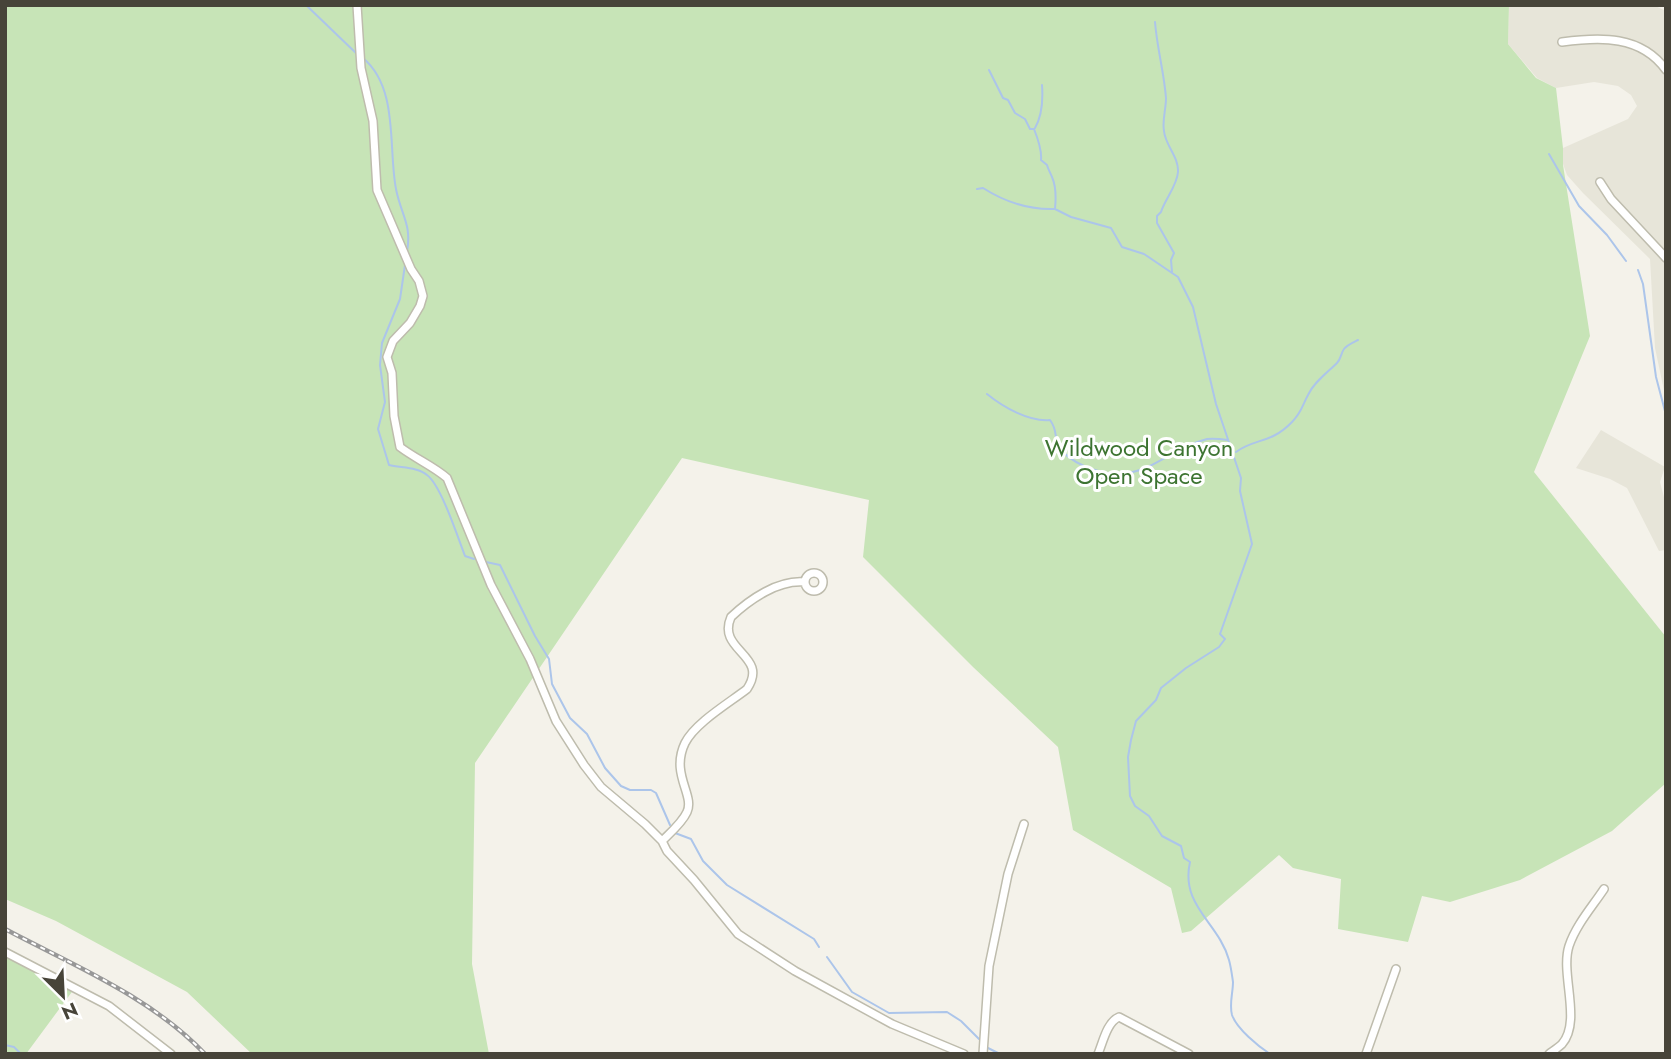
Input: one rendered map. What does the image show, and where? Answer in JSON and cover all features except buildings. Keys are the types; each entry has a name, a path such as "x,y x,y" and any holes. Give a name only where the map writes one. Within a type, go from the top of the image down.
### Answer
{"street":[{"path":"357,5 361,62 373,121 377,190 409,265 419,281 423,296 410,323 393,341 387,357 392,373 394,416 400,447 447,478 491,585 530,659 556,721 584,765 607,793 662,841 667,851 738,934 795,971 892,1024 964,1054"},
{"path":"1562,42 1618,39 1659,60 1666,70"},
{"path":"1600,182 1611,199 1666,258"},
{"path":"662,841 688,811 690,802 680,771 679,758 689,736 747,689 752,681 752,664 731,641 729,635 731,617 770,590 793,581 804,582"},
{"path":"983,1054 989,966 1008,874 1024,824"},
{"path":"1549,1054 1563,1043 1569,1031 1566,962 1569,945 1580,923 1604,889"},
{"path":"5,952 109,1006 171,1054"},
{"path":"1366,1054 1396,969"},
{"path":"1098,1054 1114,1018 1119,1017 1189,1054"}],"shaded area":[{"path":"1509,5 1653,5 1666,11 1666,400 1655,348 1650,259 1583,193 1567,175 1563,164 1563,148 1628,119 1637,106 1631,95 1618,86 1594,82 1556,88 1537,78 1508,44"},
{"path":"1601,430 1665,467 1660,482 1666,505 1666,550 1659,551 1627,488 1610,479 1576,468"}],"green space":[{"name":"Wildwood Canyon Open Space","path":"5,5 1509,5 1508,44 1536,78 1556,88 1563,165 1590,336 1534,472 1666,637 1666,783 1612,831 1520,880 1450,902 1422,896 1408,942 1338,929 1341,879 1293,868 1279,855 1191,931 1182,933 1171,888 1073,830 1058,747 863,557 869,500 682,458 475,763 472,964 489,1054 252,1054 187,992 56,921 5,899"},
{"path":"5,947 77,985 26,1054 5,1054"}],"waterway":[{"path":"306,5 358,55"},
{"path":"1155,22 1166,98 1164,131 1178,167 1175,182 1157,216 1157,223 1174,253 1171,260 1172,272"},
{"path":"363,58 382,85 387,102 396,189 408,234 407,252"},
{"path":"989,70 1003,98 1008,100 1015,113 1025,119 1030,129 1034,129 1041,160 1047,165 1053,181 1055,209 1071,217 1111,228 1122,247 1144,254 1178,277 1193,307 1216,404 1241,478 1240,491 1252,544 1220,634 1225,639 1219,647 1161,688 1156,700 1136,721 1128,757 1130,796 1135,806 1149,816 1162,836 1181,846 1184,858 1190,862 1190,891 1229,960 1233,982 1232,1015 1243,1031 1270,1054"},
{"path":"1035,128 1042,107 1042,85"},
{"path":"1549,154 1579,206 1607,235 1626,261"},
{"path":"977,189 983,188 1009,201 1027,206 1055,209"},
{"path":"405,265 400,299 382,343 380,365 385,402 378,429 389,465 419,470 427,475 438,489 465,556 474,559"},
{"path":"1638,270 1643,284 1656,377 1666,415"},
{"path":"1236,452 1277,434 1292,422 1314,386 1338,361 1344,349 1358,340"},
{"path":"987,394 1017,413 1034,419 1050,420 1062,452 1080,464 1103,473 1135,472 1207,439 1228,440"},
{"path":"486,562 500,565 549,659 552,684 570,718 587,734 605,768 621,786 630,790 651,790 656,793 670,825"},
{"path":"675,833 691,839 703,861 727,885 814,939 819,947"},
{"path":"827,957 852,992 889,1013 947,1012 961,1021 979,1039"},
{"path":"5,1045 14,1047 21,1054"},
{"path":"988,1048 1000,1054"}],"railway":[{"path":"5,929 136,999 161,1015 205,1054"}]}
